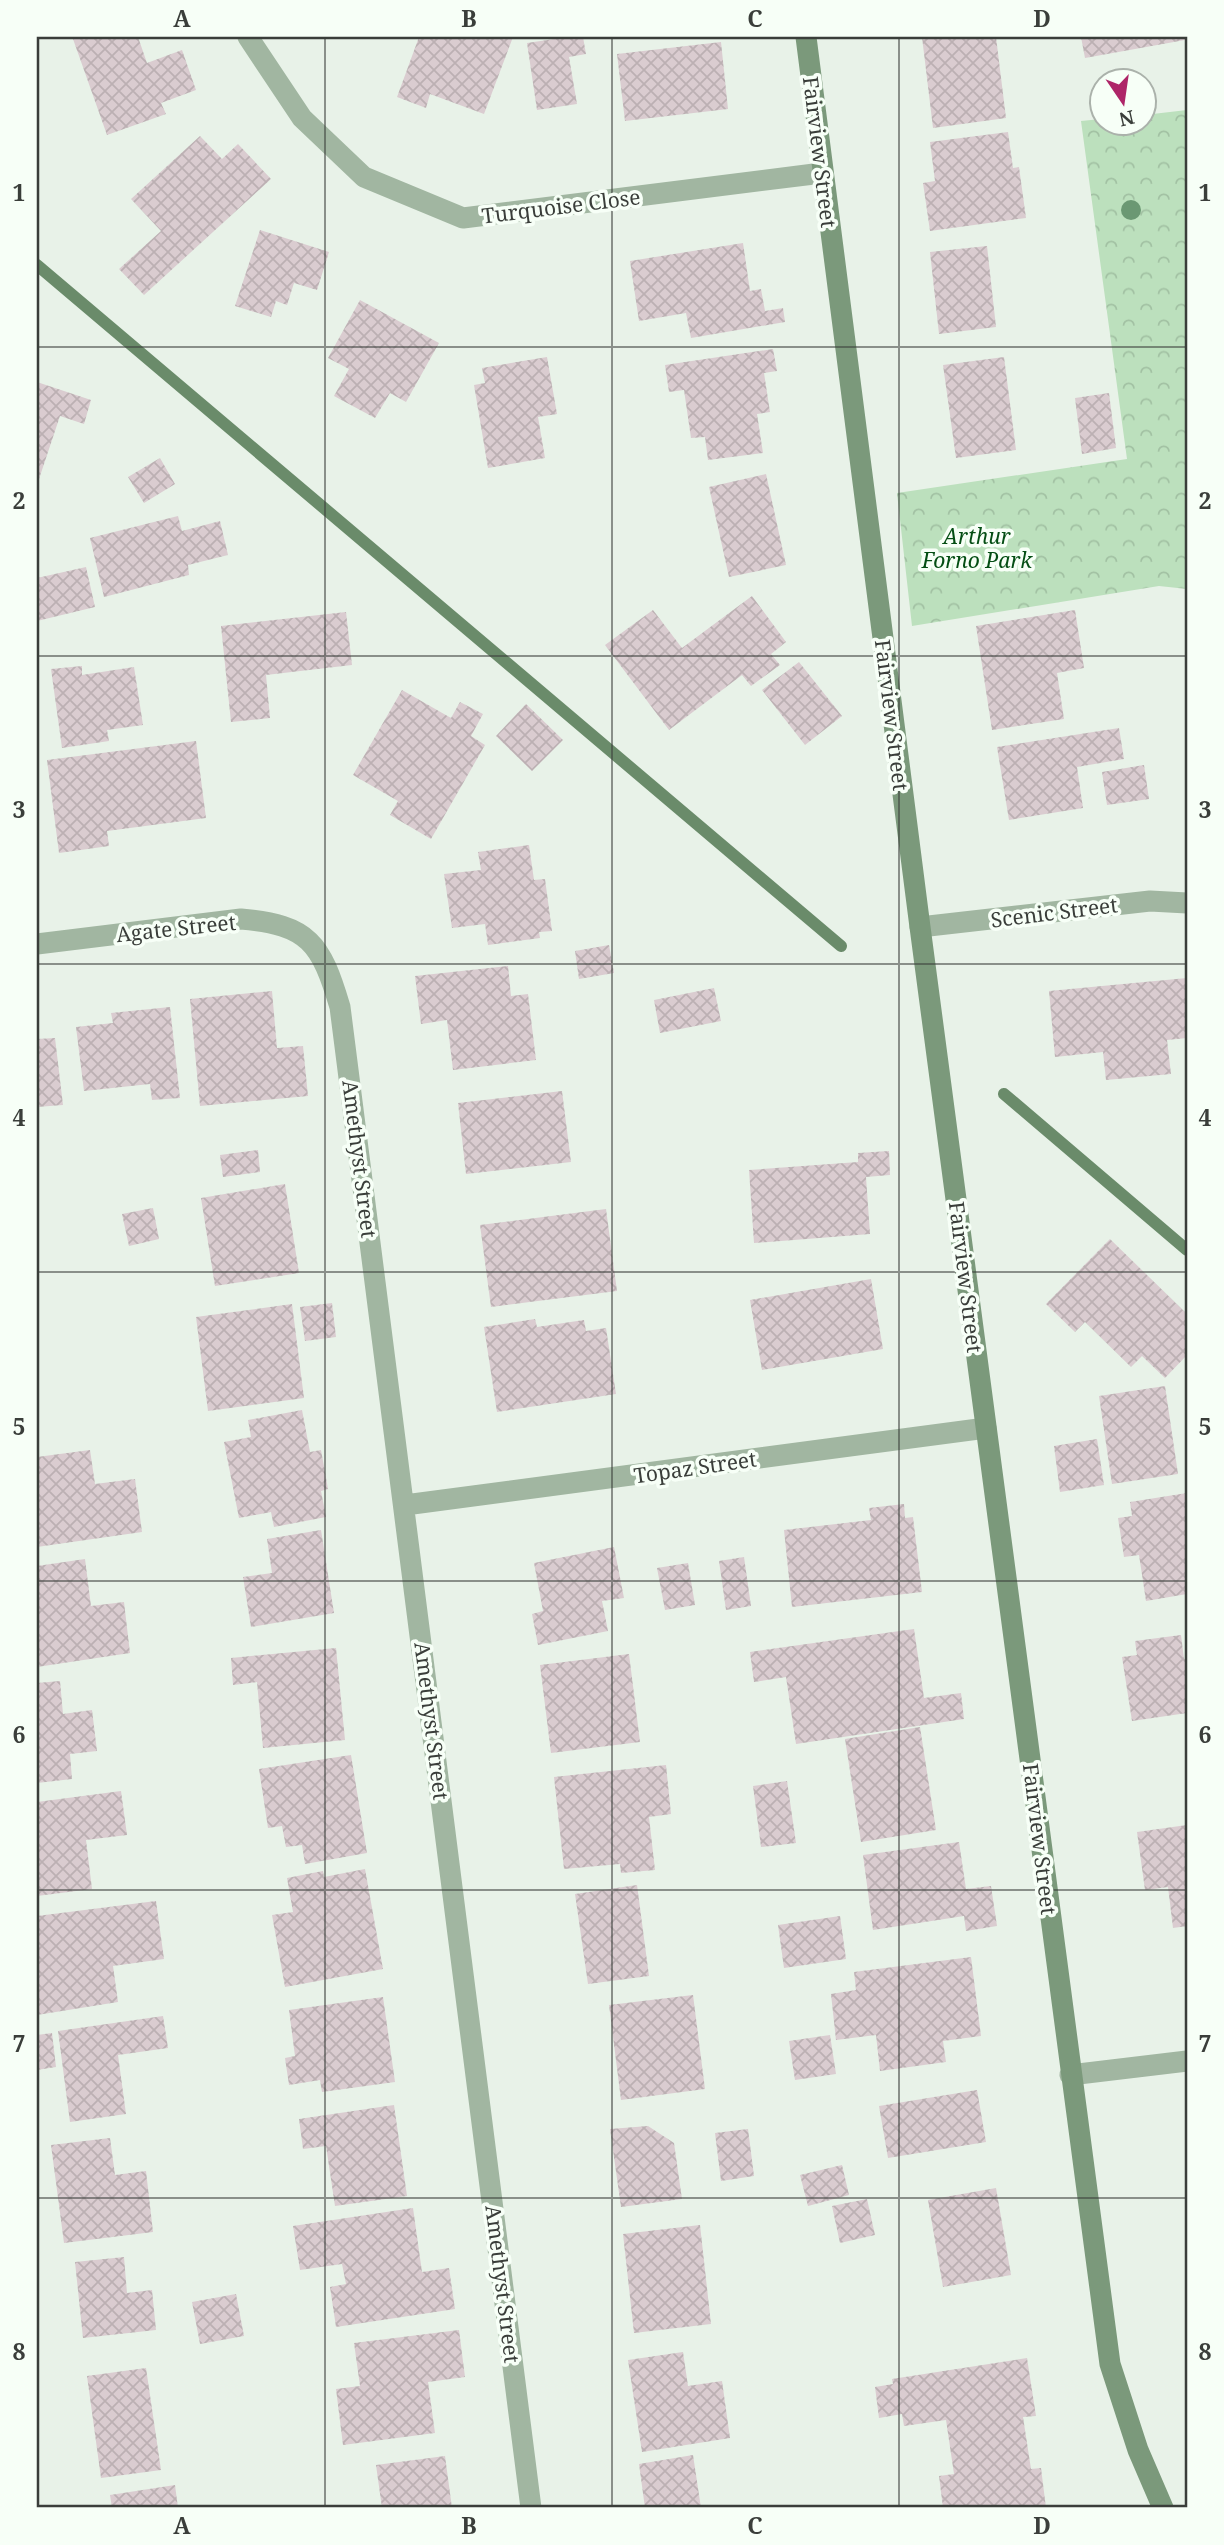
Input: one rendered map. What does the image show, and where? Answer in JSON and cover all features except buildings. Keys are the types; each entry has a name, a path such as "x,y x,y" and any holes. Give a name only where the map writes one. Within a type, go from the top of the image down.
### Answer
{"street":[{"name":"Turquoise Close","path":"248,37 302,118 364,177 463,218 822,173"},
{"name":"Fairview Street","path":"806,37 920,927 1110,2364 1138,2450 1163,2508"},
{"name":"Scenic Street","path":"920,927 1150,901 1187,904"},
{"name":"Agate Street","path":"37,944 241,919 289,927 311,941"},
{"name":"Amethyst Street","path":"311,941 332,979 340,1007 531,2508"},
{"name":"Topaz Street","path":"405,1506 986,1428"},
{"path":"1070,2075 1187,2061"}],"green space":[{"name":"Arthur Forno Park","path":"1187,110 1187,589 1159,586 912,626 897,493 1127,459 1081,121 1088,120 1088,136 1158,136 1158,113"}],"waterway":[{"path":"37,265 841,946"},
{"path":"1004,1094 1187,1250"}]}
